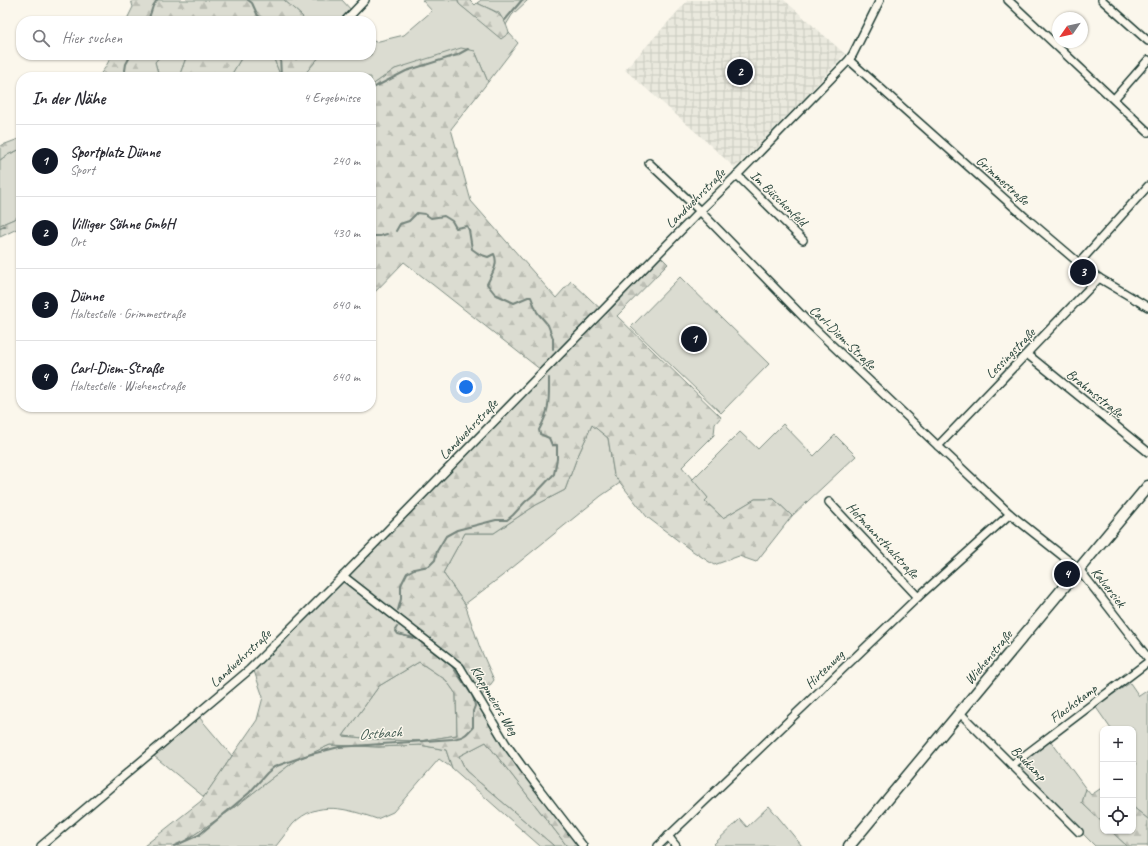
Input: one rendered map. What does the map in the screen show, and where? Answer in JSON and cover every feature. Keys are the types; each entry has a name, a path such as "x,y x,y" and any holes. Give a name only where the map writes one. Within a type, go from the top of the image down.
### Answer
{"street":[{"path":"350,16 365,0"},
{"name":"Landwehrstraße","path":"41,846 249,670 343,576 849,60 880,0"},
{"path":"1008,0 1148,132"},
{"path":"1102,0 1148,41"},
{"name":"Grimmestraße","path":"849,60 1025,217 1079,263 1099,278 1148,307"},
{"path":"1114,99 1148,60"},
{"name":"Carl-Diem-Straße","path":"649,163 700,211 812,326 938,446 1010,514 1079,570"},
{"name":"Im Büschenfeld","path":"737,175 803,240"},
{"path":"1079,263 1148,186"},
{"name":"Lessingstraße","path":"938,446 1099,278"},
{"name":"Brahmsstraße","path":"1027,354 1148,452"},
{"name":"Wiehenstraße","path":"849,846 1148,486"},
{"name":"Hofmannsthalstraße","path":"829,502 918,597"},
{"name":"Hirtenweg","path":"658,846 918,597 1010,514"},
{"name":"Kalversiek","path":"1079,570 1148,658"},
{"name":"Klappmeiers Weg","path":"343,576 460,667 515,756 583,846"},
{"name":"Flachskamp","path":"1012,765 1148,662"},
{"name":"Baukamp","path":"959,712 1079,832"},
{"path":"668,836 676,846"}],"shaded area":[{"path":"688,0 784,0 845,54 797,106 735,168 625,70"}],"green space":[{"path":"131,0 284,0 302,16 128,16 133,7"},
{"path":"284,0 342,0 352,11 349,16 302,16"},
{"path":"422,0 458,0 459,4 501,38 509,33 518,43 488,82 475,51 395,69 376,82 376,72 306,72 317,60 376,60 376,42 404,35 432,11"},
{"path":"458,0 470,0 475,5 477,3 498,14 507,26 509,33 501,39 459,4"},
{"path":"481,0 528,0 512,15 506,25 499,13 477,3"},
{"path":"461,48 475,51 488,82 451,129 471,201 556,298 571,281 606,314 661,257 668,264 617,316 721,417 715,424 714,435 682,467 708,498 705,501 723,518 755,499 774,499 792,516 756,562 739,556 714,565 688,548 647,517 614,475 608,438 592,425 576,460 565,490 536,505 494,533 465,533 443,573 465,604 480,648 494,680 479,700 491,728 521,771 578,846 567,846 486,742 459,756 466,771 554,846 540,846 452,768 446,750 420,745 379,747 330,745 296,760 228,812 177,846 144,846 201,801 257,720 263,697 254,671 546,374 404,262 376,291 376,82 395,69","holes":["419,662 446,680 456,694 457,735 420,741 384,740 343,736 379,686"]},
{"path":"109,60 157,60 155,62 158,72 102,72"},
{"path":"157,60 185,60 181,72 158,72 155,62"},
{"path":"185,60 240,60 233,72 181,72"},
{"path":"240,60 274,60 279,72 233,72"},
{"path":"274,60 317,60 306,72 279,72"},
{"path":"16,140 16,151 0,160 0,146"},
{"path":"16,151 16,218 0,225 0,160"},
{"path":"16,218 16,229 0,237 0,225"},
{"path":"680,277 769,364 721,413 631,327"},
{"path":"783,424 814,456 835,435 856,456 792,516 774,499 755,499 723,518 705,501 708,498 692,480 740,432 758,449"},
{"path":"592,425 608,438 614,475 620,483 601,496 465,604 443,573 465,533 494,533 536,505 565,490 576,460"},
{"path":"419,662 446,680 456,694 457,735 420,741 384,740 343,736 379,686"},
{"path":"1130,683 1139,696 1148,690 1148,819 1136,809 1136,726 1109,726 1095,706"},
{"path":"199,717 232,756 204,797 154,756"},
{"path":"1050,740 1086,789 1082,803 1100,820 1100,834 1114,834 1127,846 1095,846 1018,768 1020,762"},
{"path":"486,742 567,846 554,846 466,771 459,756"},
{"path":"330,745 379,747 420,745 446,750 452,768 439,759 393,812 377,819 355,812 333,808 322,809 312,811 302,816 293,824 276,846 177,846 228,812 296,760"},
{"path":"1086,789 1091,795 1100,789 1100,820 1082,803"},
{"path":"769,806 802,846 716,846 714,844 740,819 747,827"},
{"path":"1136,809 1148,819 1148,846 1127,846 1114,834 1136,834"}],"waterway":[{"path":"150,16 157,0"},
{"name":"Ostbach","path":"248,0 252,3 258,16"},
{"path":"505,20 522,0"},
{"path":"376,86 406,71 457,55 468,49"},
{"path":"125,72 128,60"},
{"name":"Ostbach","path":"280,60 281,72"},
{"name":"Ostbach","path":"396,231 400,224 409,221 417,213 425,214 431,218 444,216 452,221 456,228 467,226 472,249 479,254 488,257 494,254 496,262 487,284 495,294 514,303 531,297 537,312 548,325 553,338 553,349"},
{"path":"0,228 5,226"},
{"name":"Ostbach","path":"376,236 387,234"},
{"name":"Ostbach","path":"398,610 401,599 401,585 407,573 414,569 429,566 435,560 437,551 446,536 457,530 496,520 507,520 554,474 557,459 557,445 552,445 549,438 540,434 539,430 547,411 549,378"},
{"name":"Ostbach","path":"174,846 199,835 249,793 274,767 308,755 339,747 453,739 468,732 473,727 473,711 475,706 472,695 452,666 417,639 398,634 395,630 397,627"}],"place":[{"name":"Villiger Söhne GmbH","path":"740,72"},
{"name":"Dünne","path":"1083,272"},
{"name":"Sportplatz Dünne","path":"694,339"},
{"name":"Carl-Diem-Straße","path":"1067,574"}]}
